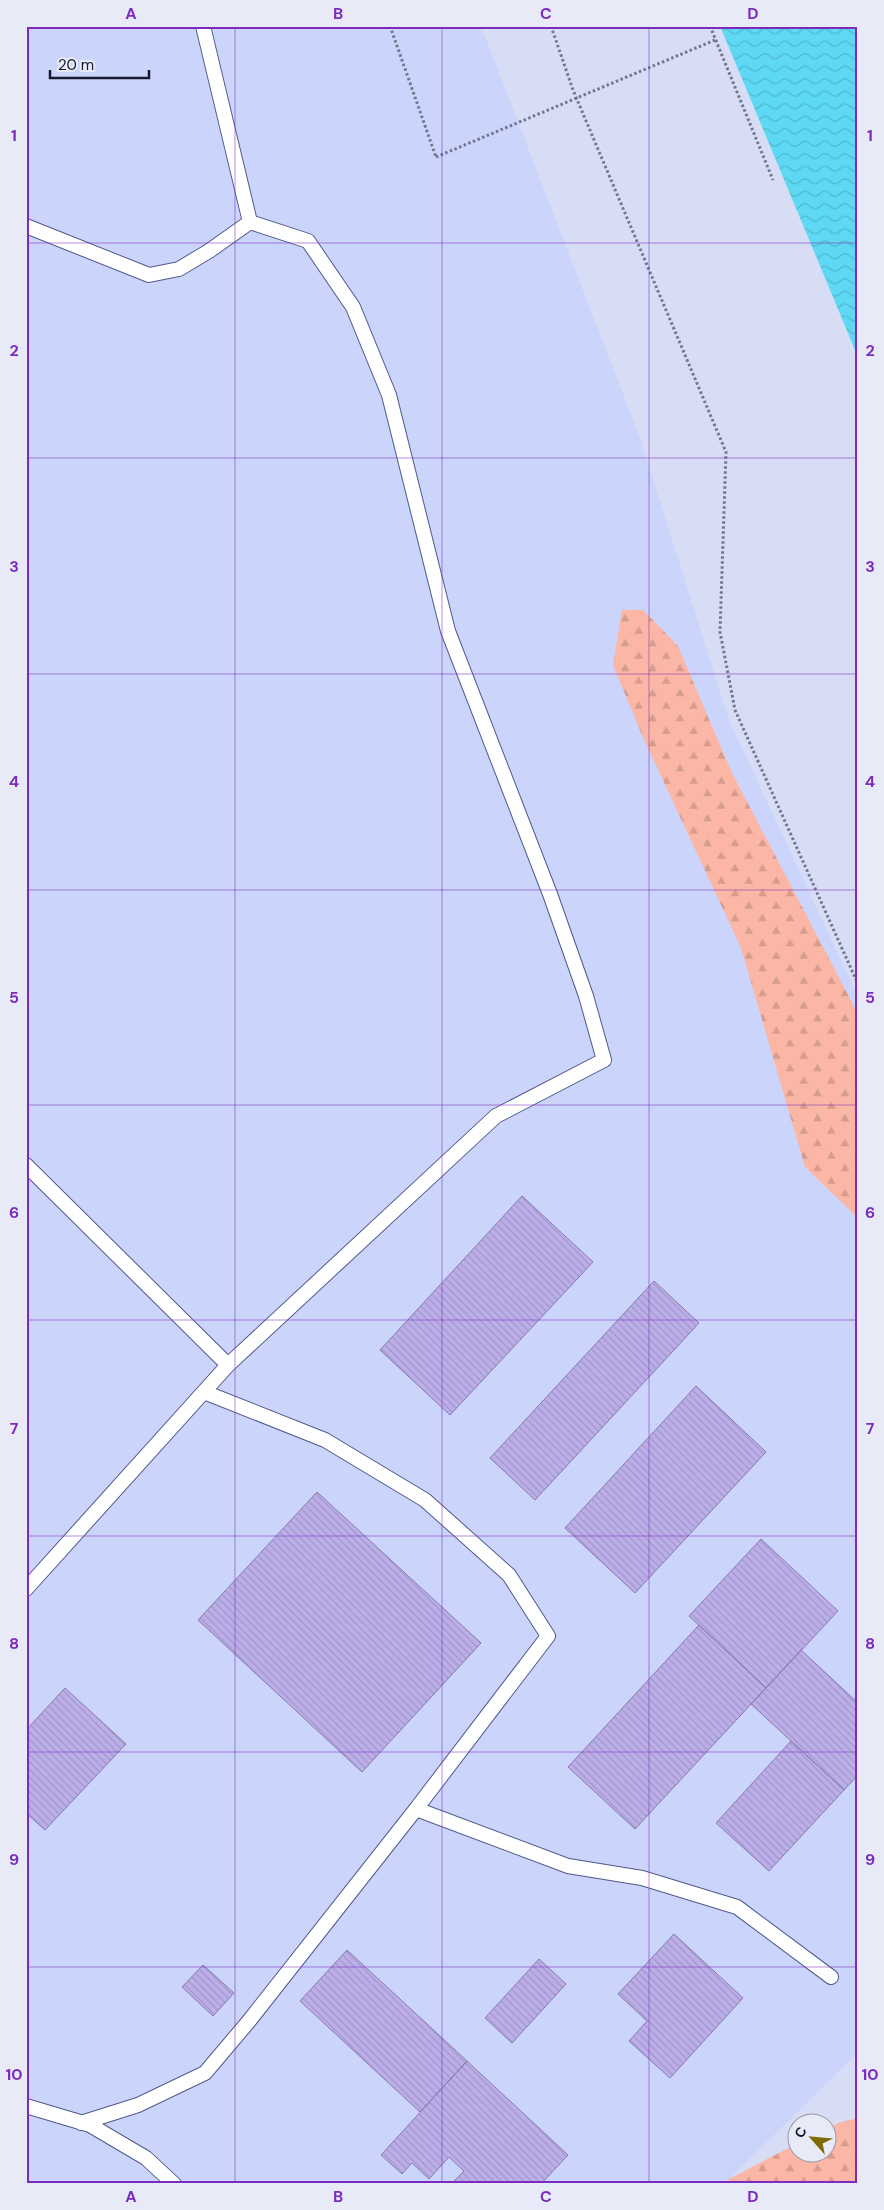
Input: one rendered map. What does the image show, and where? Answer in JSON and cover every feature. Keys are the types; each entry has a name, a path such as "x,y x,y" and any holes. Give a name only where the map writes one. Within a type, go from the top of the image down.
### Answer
{"lane":[{"path":"202,26 250,222"},
{"path":"26,226 149,275 179,269 209,251 250,222"},
{"path":"26,1589 228,1365 496,1116 604,1060 586,996 550,894 448,631 389,395 353,307 308,241 250,222"},
{"path":"26,1165 228,1365"},
{"path":"81,2123 138,2105 204,2073 249,2020 416,1809 548,1636 509,1575 425,1500 324,1440 204,1392"},
{"path":"416,1809 568,1866 642,1878 738,1907 831,1978"},
{"path":"26,2106 90,2125 146,2158 174,2184"}],"path":[{"path":"390,26 436,157 715,40"},
{"path":"551,26 573,90 726,452 720,632 735,710 858,984"},
{"path":"710,26 773,180"}],"shaded area":[{"path":"26,26 481,26 640,438 729,720 858,997 858,2053 798,2112 786,2112 786,2123 724,2184 26,2184"}],"green space":[{"path":"622,610 643,610 678,646 731,771 858,1014 858,1218 805,1167 741,948 642,735 613,665"},
{"path":"858,2118 858,2184 724,2184 729,2179 786,2149 786,2162 836,2162 836,2124"}],"water":[{"path":"720,26 858,26 858,357"}],"building":[{"path":"522,1196 593,1262 450,1415 380,1350"},
{"path":"654,1281 699,1323 535,1500 490,1458"},
{"path":"696,1386 766,1452 635,1593 565,1528"},
{"path":"317,1492 481,1643 362,1772 198,1620"},
{"path":"761,1539 838,1611 766,1688 689,1616"},
{"path":"699,1625 766,1688 635,1829 568,1767"},
{"path":"801,1650 858,1703 858,1775 844,1790 751,1704"},
{"path":"65,1688 126,1744 45,1830 26,1813 26,1730"},
{"path":"791,1741 844,1790 769,1871 716,1823"},
{"path":"674,1934 743,1998 670,2078 629,2041 647,2021 618,1994"},
{"path":"347,1950 467,2061 420,2112 300,2001"},
{"path":"539,1959 566,1984 512,2043 485,2018"},
{"path":"203,1965 234,1993 213,2016 182,1987"},
{"path":"467,2061 568,2155 541,2184 451,2184 464,2171 449,2157 429,2179 412,2163 402,2174 381,2155"}]}
